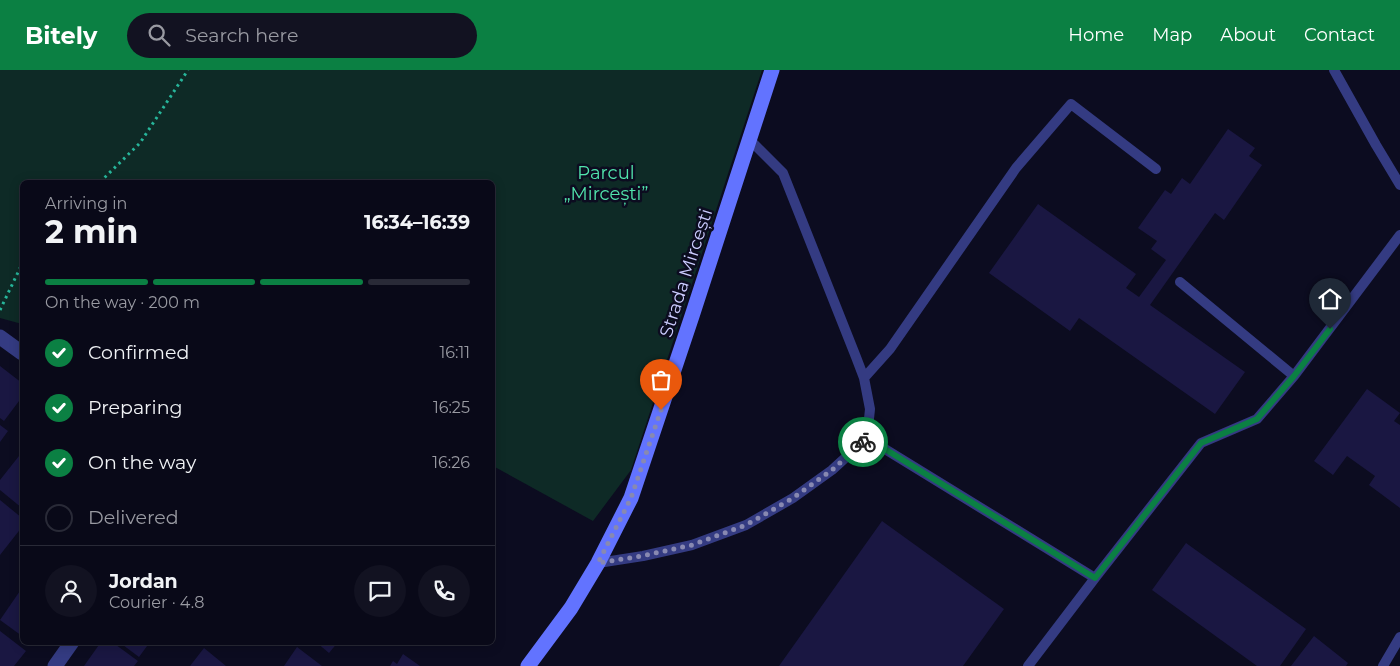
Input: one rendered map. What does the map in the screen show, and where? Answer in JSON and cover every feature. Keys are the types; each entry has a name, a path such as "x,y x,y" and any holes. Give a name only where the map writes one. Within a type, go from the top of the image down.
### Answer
{"main road":[{"name":"Strada Mircești","path":"528,666 570,608 598,563 631,498 772,70"}],"street":[{"path":"0,338 20,353"},
{"path":"55,666 70,645"}],"lane":[{"path":"1334,70 1400,185"},
{"path":"864,378 890,348 1016,168 1071,104 1156,169"},
{"path":"598,563 692,545 746,525 793,498 832,470 867,438 870,409 864,378 856,356 783,173 749,139"},
{"path":"1028,666 1201,443 1257,419 1294,376 1400,235"},
{"path":"1180,282 1294,376"},
{"path":"867,438 1095,578"},
{"path":"1383,666 1400,637"}],"path":[{"path":"102,180 140,143 188,70"},
{"path":"0,310 20,268"}],"green space":[{"name":"Parcul „Mircești”","path":"0,70 762,70 631,470 593,521 495,467 495,180 20,180 20,323 0,318"}],"building":[{"path":"1228,129 1255,148 1249,156 1262,165 1224,220 1215,213 1150,305 1245,372 1215,414 1079,318 1070,331 989,273 1038,204 1136,274 1126,288 1139,297 1166,260 1151,249 1157,241 1138,228 1165,190 1171,194 1182,178 1190,184"},
{"path":"0,366 20,381 20,400 4,421 0,418"},
{"path":"1367,389 1400,413 1394,421 1400,425 1400,508 1369,485 1375,476 1347,456 1333,475 1314,461"},
{"path":"0,425 8,431 0,442"},
{"path":"19,456 20,506 0,490 0,480"},
{"path":"0,500 20,516 20,530 0,555"},
{"path":"882,521 1004,609 963,666 779,666"},
{"path":"1186,543 1306,629 1280,666 1257,666 1152,590"},
{"path":"20,591 20,635 0,620"},
{"path":"0,631 26,651 14,666 0,666"},
{"path":"1314,636 1348,663 1346,666 1291,666"},
{"path":"99,645 116,645 138,661 134,666 84,666"},
{"path":"123,645 148,645 139,657"},
{"path":"320,645 336,645 329,653"},
{"path":"297,647 322,666 284,666"},
{"path":"204,648 226,666 190,666"},
{"path":"403,654 420,666 390,666 393,661 397,664"}],"way so far":[{"path":"661,410 631,498 598,563 692,545 746,525 793,498 832,470 863,442"}],"route":[{"path":"863,442 867,438 1095,578 1201,443 1257,419 1294,376 1330,329"}]}
